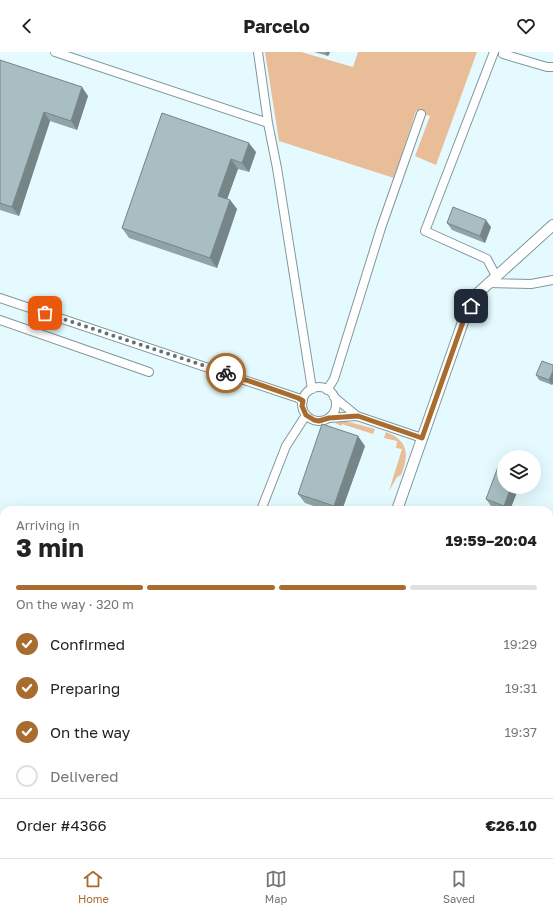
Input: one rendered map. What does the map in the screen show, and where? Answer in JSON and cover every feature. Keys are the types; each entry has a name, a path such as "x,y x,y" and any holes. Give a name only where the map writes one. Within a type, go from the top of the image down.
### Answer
{"main road":[{"path":"398,506 464,319 478,293 553,225"}],"street":[{"path":"55,52 268,123"},
{"path":"258,52 268,123 277,168 312,389"},
{"path":"553,67 547,67 498,53 425,231 487,259 492,280 531,284 553,280"},
{"path":"327,390 334,378 381,228 421,114"},
{"path":"0,298 211,368 303,401"},
{"path":"0,320 149,372"},
{"path":"358,416 329,418 319,421 306,415 302,406 303,401 308,392 312,389 317,388 327,390 358,416 422,438"},
{"path":"329,418 335,408 336,403 334,397"},
{"path":"261,506 286,446 306,415"}],"shaded area":[{"path":"265,52 301,52 353,67 358,52 477,52 436,165 415,156 430,116 416,111 394,178 279,141"},
{"path":"342,421 375,429 373,434 342,424 341,426 335,423"},
{"path":"386,432 394,436 403,444 406,455 404,468 401,475 397,477 389,491 402,449 396,448 397,441 384,438"}],"building":[{"path":"0,60 82,87 71,121 44,112 12,207 0,203"},
{"path":"162,113 249,143 242,163 231,159 218,196 230,200 210,258 122,228"},
{"path":"453,207 486,220 480,236 447,223"},
{"path":"542,361 553,365 553,371 549,380 536,375"},
{"path":"322,424 358,436 334,506 298,494"},
{"path":"497,470 497,494 508,494 504,506 486,499"}],"way so far":[{"path":"45,313 226,373"}],"route":[{"path":"226,373 298,398 303,401 303,411 314,420 319,421 329,418 358,416 422,438 464,319 471,306"}]}
